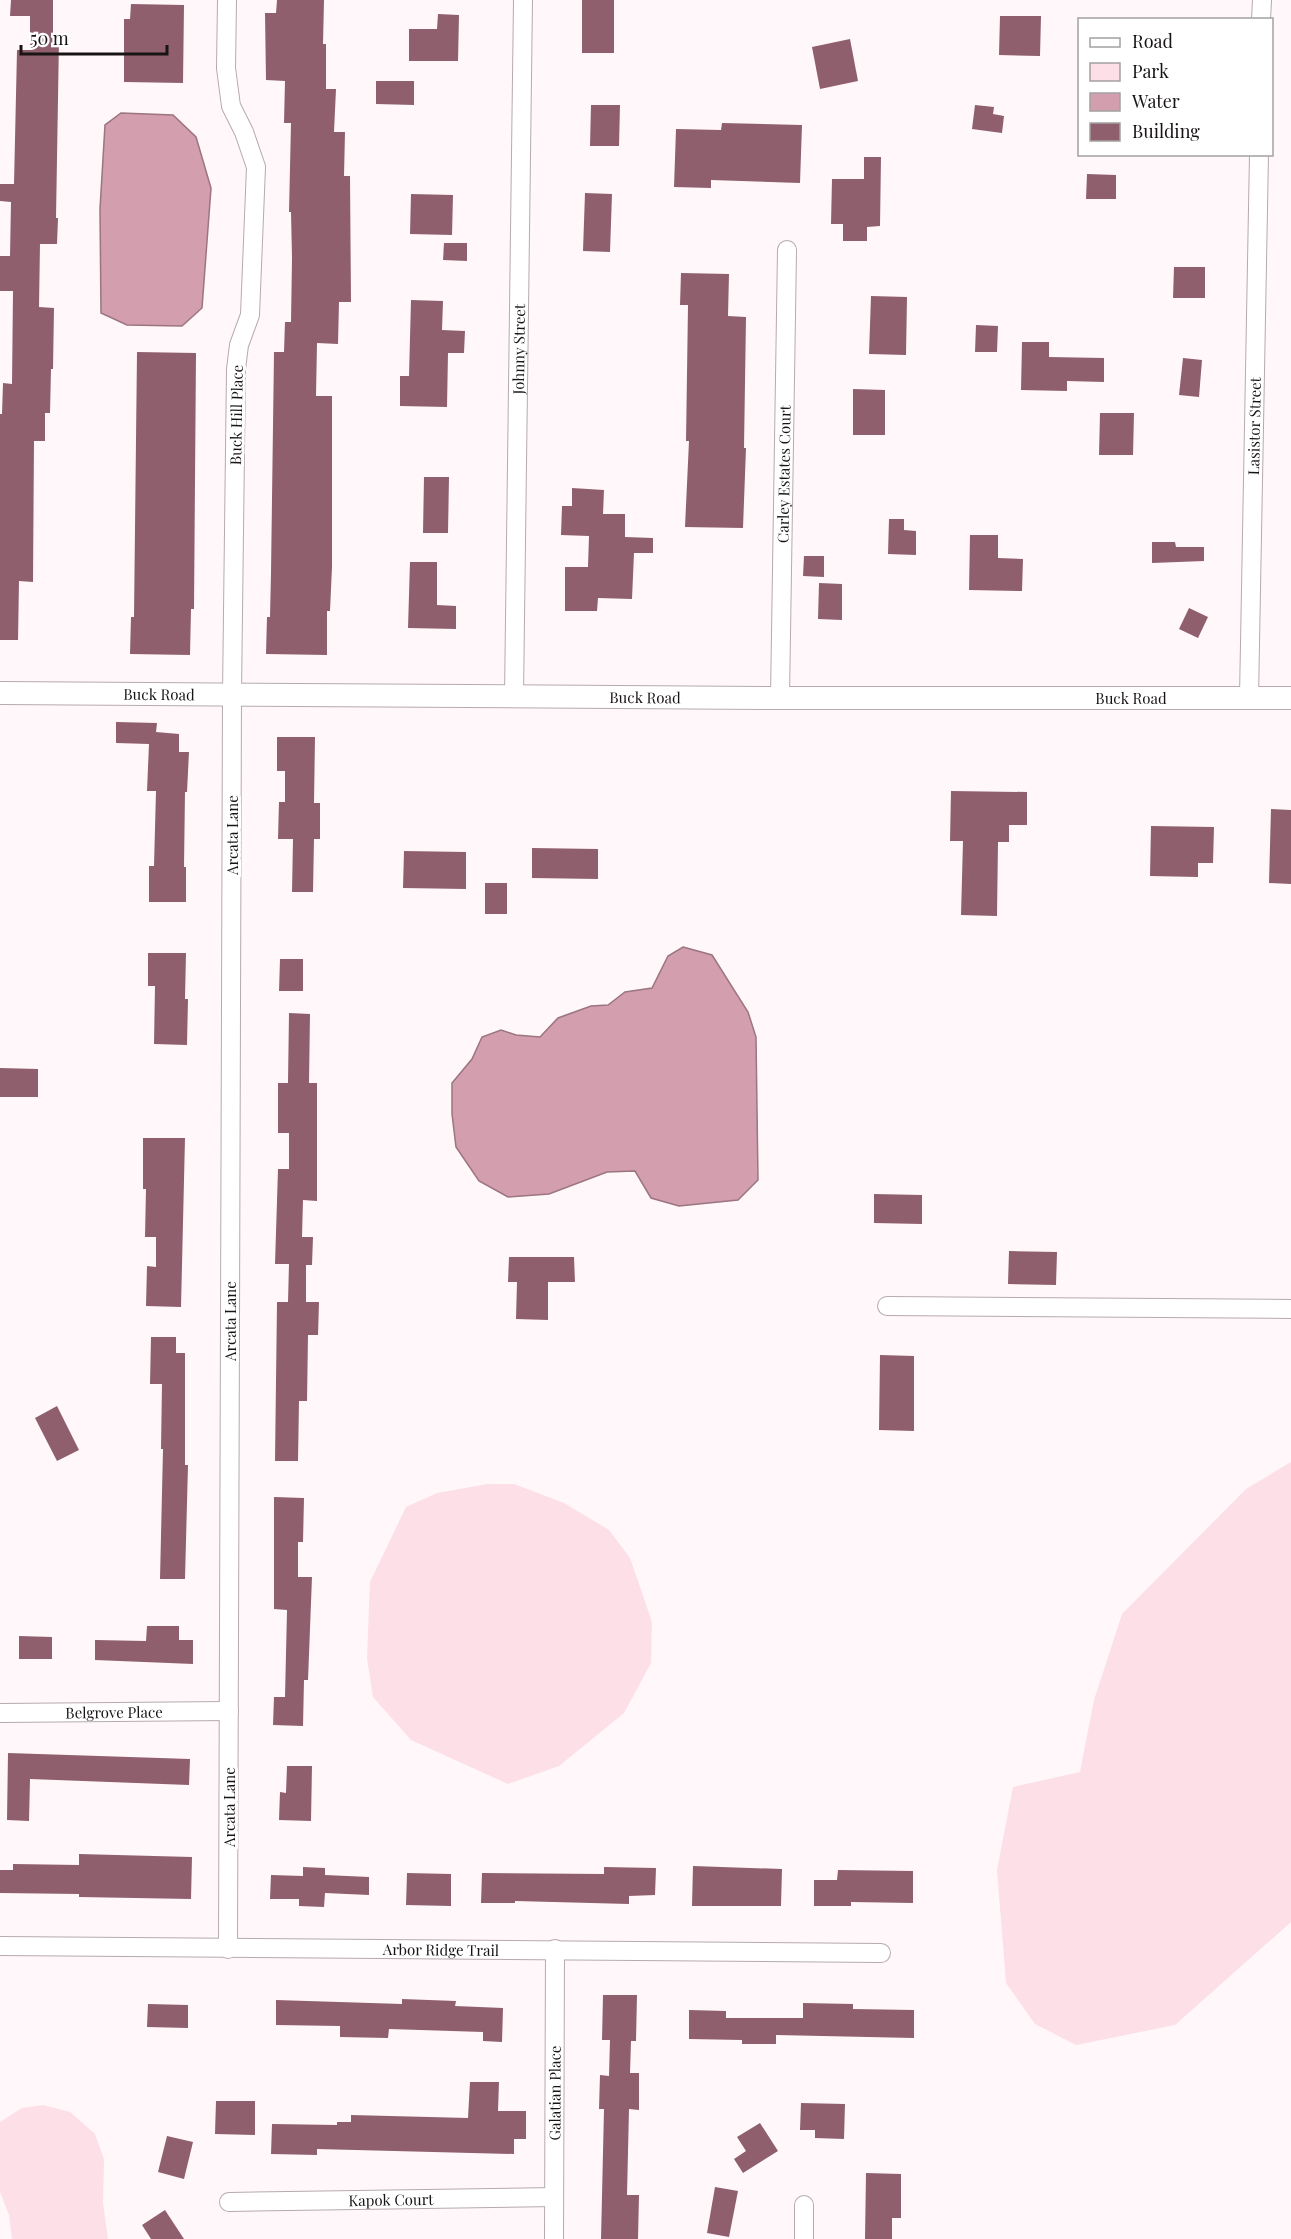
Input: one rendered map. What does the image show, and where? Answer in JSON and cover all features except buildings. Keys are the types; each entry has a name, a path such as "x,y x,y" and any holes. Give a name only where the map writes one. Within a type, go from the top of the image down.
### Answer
{"street":[{"name":"Buck Hill Place","path":"227,0 226,68 231,106 244,132 256,167 250,315 239,345 236,369 232,694"},
{"name":"Johnny Street","path":"514,697 523,0"},
{"path":"1261,18 1262,0"},
{"name":"Lasistor Street","path":"1249,698 1259,156"},
{"name":"Carley Estates Court","path":"780,698 787,250"},
{"name":"Buck Road","path":"0,693 1291,699"},
{"name":"Arcata Lane","path":"228,1949 232,694"},
{"path":"887,1306 1291,1309"},
{"name":"Belgrove Place","path":"0,1713 229,1711"},
{"name":"Arbor Ridge Trail","path":"0,1946 881,1953"},
{"name":"Galatian Place","path":"554,2239 555,1950"},
{"name":"Kapok Court","path":"230,2202 554,2197"},
{"path":"804,2205 804,2239"}],"green space":[{"path":"1291,1462 1291,1922 1175,2025 1076,2045 1035,2024 1006,1983 997,1870 1013,1787 1080,1772 1094,1700 1122,1614 1246,1489"},
{"path":"488,1484 514,1484 564,1503 609,1530 630,1558 652,1622 651,1663 624,1713 559,1766 508,1784 411,1740 373,1697 367,1658 370,1582 406,1507 437,1493"},
{"path":"43,2105 70,2112 95,2134 104,2159 103,2203 108,2239 12,2239 9,2215 0,2192 0,2122 22,2108"}],"water":[{"path":"121,113 173,115 196,137 211,188 202,308 182,326 127,325 101,313 100,209 105,125"},
{"path":"683,947 712,955 748,1012 756,1037 758,1180 738,1200 679,1206 651,1198 635,1171 607,1172 549,1194 508,1197 479,1181 456,1147 452,1114 452,1083 472,1059 482,1037 501,1030 516,1035 540,1037 558,1018 591,1006 608,1005 625,992 652,988 668,956"}]}
